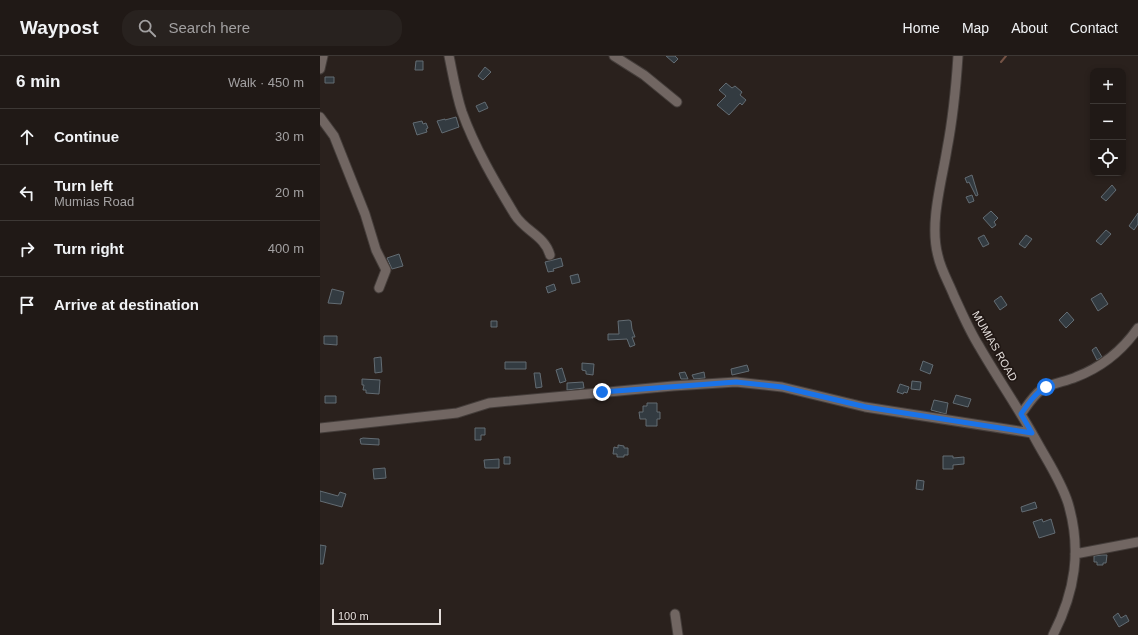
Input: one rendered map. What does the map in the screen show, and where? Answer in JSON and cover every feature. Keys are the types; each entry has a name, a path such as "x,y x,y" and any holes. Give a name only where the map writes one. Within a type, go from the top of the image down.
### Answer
{"street":[{"path":"320,69 323,56"},
{"path":"449,56 462,111 479,150 516,216 527,229 545,243 550,255"},
{"path":"614,56 644,75 677,102"},
{"name":"MUMIAS ROAD","path":"958,56 953,114 936,213 935,230 937,256 963,316 978,346 1032,433 1060,483 1068,502 1072,522 1075,554 1073,582 1062,618 1054,635"},
{"path":"320,118 334,136 365,214 376,250 386,270 379,288"},
{"path":"1021,414 1040,390 1086,373 1108,361 1131,338 1138,328"},
{"path":"320,428 457,412 489,403 673,386 736,382 782,387 866,407 1032,433"},
{"path":"1075,554 1138,542"},
{"path":"675,614 678,635"}],"building":[{"path":"666,56 675,56 678,59 674,63"},
{"path":"416,61 423,61 423,70 415,70"},
{"path":"485,67 491,72 483,80 478,76"},
{"path":"325,77 334,77 334,83 325,83"},
{"path":"726,83 732,88 735,86 742,92 740,95 746,100 742,105 740,103 729,115 717,105 726,96 719,90"},
{"path":"485,102 488,108 479,112 476,106"},
{"path":"456,117 459,127 442,133 437,121"},
{"path":"422,121 423,124 426,123 428,128 426,129 427,132 417,135 413,123"},
{"path":"972,175 978,195 976,196 969,182 967,183 965,178"},
{"path":"1112,185 1116,190 1106,201 1101,197"},
{"path":"972,195 974,201 969,203 966,197"},
{"path":"991,211 998,218 994,222 996,225 992,228 983,218"},
{"path":"1138,213 1138,224 1134,230 1129,226"},
{"path":"1106,230 1111,234 1101,245 1096,241"},
{"path":"984,235 989,244 983,247 978,238"},
{"path":"1026,235 1032,239 1025,248 1019,244"},
{"path":"399,254 403,266 392,269 387,258"},
{"path":"561,258 563,266 553,269 554,271 548,272 545,262"},
{"path":"578,274 580,282 572,284 570,276"},
{"path":"554,284 556,290 548,293 546,287"},
{"path":"332,289 344,292 341,304 328,303"},
{"path":"1101,293 1108,304 1098,311 1091,299"},
{"path":"1001,296 1007,305 1000,310 994,301"},
{"path":"1067,312 1074,320 1066,328 1059,320"},
{"path":"491,321 497,321 497,327 491,327"},
{"path":"618,321 631,321 635,337 632,337 635,345 630,347 627,339 608,340 608,334 619,334"},
{"path":"324,336 337,336 337,345 324,344"},
{"path":"1096,347 1102,357 1097,360 1092,350"},
{"path":"381,357 382,372 375,373 374,358"},
{"path":"923,361 933,365 930,374 920,370"},
{"path":"505,362 526,362 526,369 505,369"},
{"path":"582,363 594,364 593,375 586,374 586,371 582,370"},
{"path":"747,365 749,371 732,375 731,369"},
{"path":"562,368 566,381 560,383 556,370"},
{"path":"685,372 688,379 681,379 679,373"},
{"path":"704,372 705,378 694,379 692,375"},
{"path":"534,373 540,373 542,387 536,388"},
{"path":"362,379 380,380 379,394 366,393 366,390 363,390 364,385 362,385"},
{"path":"912,381 921,382 920,390 911,389"},
{"path":"583,382 584,388 567,390 567,383"},
{"path":"900,384 909,387 907,393 904,392 903,394 897,392"},
{"path":"956,395 971,399 968,407 953,403"},
{"path":"325,396 336,396 336,403 325,403"},
{"path":"934,400 948,403 946,414 931,410"},
{"path":"647,403 657,403 657,412 660,412 660,419 657,419 657,426 646,426 646,419 640,419 639,412 643,412 643,406 647,406"},
{"path":"475,428 485,428 485,435 481,435 481,440 475,440"},
{"path":"360,439 379,439 379,445 361,444"},
{"path":"618,445 628,448 628,455 624,455 624,457 617,457 617,454 613,454 614,447 618,448"},
{"path":"943,456 953,456 953,458 964,457 964,464 953,465 953,469 943,469"},
{"path":"504,457 510,457 510,464 504,464"},
{"path":"499,459 499,468 485,468 484,460"},
{"path":"385,468 386,478 374,479 373,469"},
{"path":"917,480 924,481 923,490 916,489"},
{"path":"320,491 338,496 340,492 346,494 342,507 320,501"},
{"path":"1035,502 1037,508 1022,512 1021,507"},
{"path":"1042,519 1043,522 1051,519 1055,533 1039,538 1033,522"},
{"path":"320,545 326,546 323,564 320,564"},
{"path":"1107,555 1106,563 1103,563 1103,565 1097,565 1097,562 1094,562 1094,556"},
{"path":"1118,613 1121,618 1126,615 1129,621 1119,627 1113,617"}],"waterway":[{"path":"1001,62 1006,56"}],"route":[{"path":"602,392 736,382 782,387 866,407 1032,433 1021,414 1040,390 1046,387"}]}
